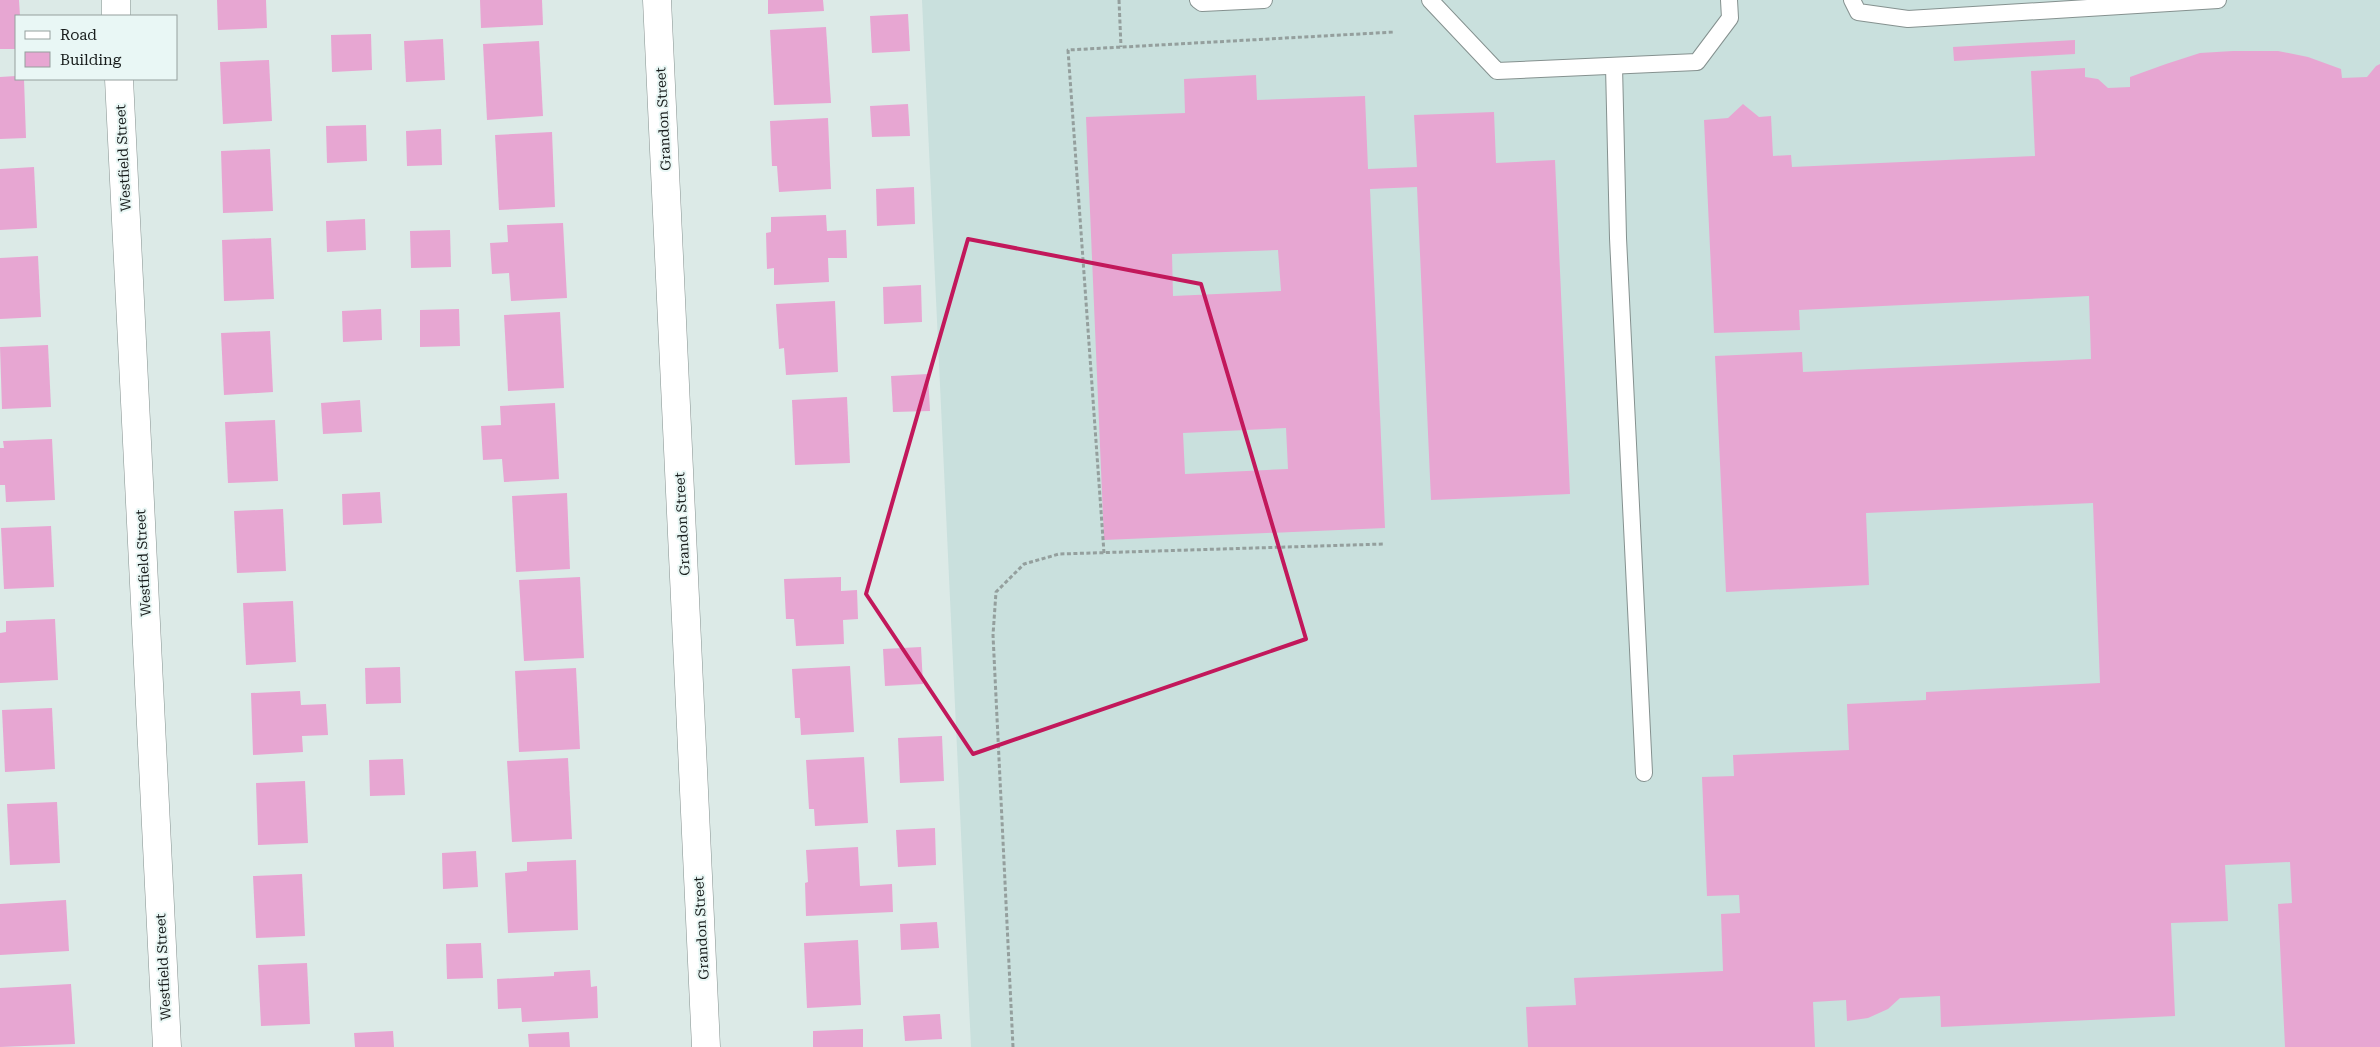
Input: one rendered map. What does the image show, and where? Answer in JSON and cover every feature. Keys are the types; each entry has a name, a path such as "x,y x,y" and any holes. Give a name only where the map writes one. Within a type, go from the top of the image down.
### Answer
{"street":[{"path":"116,0 116,15"},
{"name":"Grandon Street","path":"657,0 706,1047"},
{"name":"Westfield Street","path":"119,80 167,1047"}],"lane":[{"path":"1198,0 1202,3 1264,0"},
{"path":"1430,0 1497,71 1697,62 1730,18 1730,0"},
{"path":"1852,0 1858,12 1908,19 2218,0"},
{"path":"1614,66 1618,238 1644,773"}],"path":[{"path":"1119,0 1121,47"},
{"path":"1104,552 1068,50 1395,32"},
{"path":"1013,1047 993,635 996,592 1024,564 1060,554 1384,544"}],"highlighted area":[{"path":"968,239 1201,284 1306,639 973,754 866,594"}],"shaded area":[{"path":"922,0 2380,0 2380,1047 971,1047"}],"building":[{"path":"0,0 19,0 20,15 15,15 15,49 0,49"},
{"path":"217,0 266,0 267,28 218,30"},
{"path":"480,0 542,0 543,25 481,28"},
{"path":"768,0 823,0 824,11 768,14"},
{"path":"908,14 910,51 872,53 870,16"},
{"path":"826,27 831,103 774,105 770,30"},
{"path":"371,34 372,70 332,72 331,35"},
{"path":"443,39 445,80 406,82 404,41"},
{"path":"2075,40 2075,54 1954,61 1953,47"},
{"path":"539,41 543,116 487,120 483,44"},
{"path":"2278,51 2308,57 2341,69 2342,78 2367,77 2380,64 2380,1047 2285,1047 2278,904 2292,903 2290,862 2225,865 2228,921 2171,923 2175,1016 1941,1027 1940,996 1900,998 1888,1009 1868,1018 1847,1021 1846,1000 1813,1002 1815,1047 1528,1047 1526,1007 1576,1005 1574,978 1723,971 1721,914 1740,913 1739,895 1707,896 1702,777 1734,776 1733,755 1849,750 1847,704 1926,700 1926,692 2100,683 2093,503 1866,513 1869,585 1726,592 1715,356 1802,352 1803,372 2091,359 2089,296 1799,310 1800,330 1714,333 1704,120 1728,118 1743,104 1759,117 1771,116 1773,156 1791,155 1792,167 2035,156 2031,71 2085,68 2085,77 2098,79 2108,88 2130,87 2130,77 2166,64 2200,53"},
{"path":"269,60 272,121 223,124 220,62"},
{"path":"1256,75 1257,100 1365,96 1368,169 1417,167 1414,115 1494,112 1496,163 1555,160 1570,494 1431,500 1417,187 1370,189 1385,528 1104,540 1086,117 1185,113 1184,79","holes":["1278,250 1281,291 1173,296 1172,254","1286,428 1288,469 1185,474 1183,433"]},
{"path":"15,76 15,80 24,80 26,138 0,139 0,77"},
{"path":"908,104 910,136 872,137 870,106"},
{"path":"828,118 831,189 779,192 777,166 772,166 770,121"},
{"path":"366,125 367,161 327,163 326,126"},
{"path":"441,129 442,165 407,166 406,131"},
{"path":"552,132 555,207 499,210 495,135"},
{"path":"270,149 273,211 223,213 221,151"},
{"path":"34,167 37,228 0,230 0,169"},
{"path":"914,187 915,224 877,226 876,189"},
{"path":"826,215 827,231 846,230 847,258 828,258 829,282 774,285 774,268 767,269 766,233 771,232 771,217"},
{"path":"365,219 366,250 327,252 326,221"},
{"path":"563,223 567,298 511,301 509,273 492,274 490,243 508,242 507,225"},
{"path":"450,230 451,267 411,268 410,231"},
{"path":"271,238 274,299 224,301 222,240"},
{"path":"38,256 41,317 0,319 0,258"},
{"path":"921,285 922,322 884,324 883,287"},
{"path":"835,301 838,372 786,375 784,348 779,349 776,304"},
{"path":"381,309 382,340 343,342 342,311"},
{"path":"459,309 460,346 420,347 420,310"},
{"path":"560,312 564,388 508,391 504,315"},
{"path":"270,331 273,392 224,395 221,333"},
{"path":"48,345 51,407 2,409 0,347"},
{"path":"928,374 930,411 893,412 891,376"},
{"path":"847,397 850,463 795,465 792,400"},
{"path":"360,400 362,432 323,434 321,403"},
{"path":"555,403 559,479 504,482 502,459 483,460 481,426 501,425 500,406"},
{"path":"275,420 278,481 228,483 225,422"},
{"path":"52,439 55,500 6,502 5,485 0,485 0,448 4,448 3,441"},
{"path":"380,492 382,523 343,525 342,494"},
{"path":"567,493 570,569 516,572 512,496"},
{"path":"283,509 286,571 237,573 234,511"},
{"path":"51,526 54,587 4,589 1,528"},
{"path":"580,577 584,658 524,661 519,580"},
{"path":"841,577 841,591 857,590 858,619 843,620 844,644 796,646 794,619 786,619 784,579"},
{"path":"293,601 296,662 246,665 243,603"},
{"path":"55,619 58,680 0,683 0,633 6,632 6,621"},
{"path":"921,647 923,684 885,686 883,649"},
{"path":"850,666 854,732 801,735 800,718 795,718 792,669"},
{"path":"400,667 401,703 366,704 365,668"},
{"path":"576,668 580,749 519,752 515,671"},
{"path":"300,691 301,705 326,704 328,735 302,736 303,752 253,755 251,693"},
{"path":"52,708 55,769 5,772 2,710"},
{"path":"942,736 944,781 900,783 898,738"},
{"path":"864,757 868,823 815,826 814,809 809,809 806,760"},
{"path":"568,758 572,839 512,842 507,761"},
{"path":"403,759 405,795 370,796 369,760"},
{"path":"305,781 308,843 258,845 256,783"},
{"path":"57,802 60,863 10,865 7,804"},
{"path":"935,828 936,865 898,867 896,830"},
{"path":"858,847 860,886 892,884 893,912 806,916 805,883 808,882 806,850"},
{"path":"476,851 478,887 443,889 442,853"},
{"path":"576,860 578,930 508,933 505,873 527,871 527,862"},
{"path":"302,874 305,936 256,938 253,876"},
{"path":"66,900 69,951 0,955 0,904"},
{"path":"937,922 939,948 901,950 900,924"},
{"path":"858,940 861,1005 807,1008 804,943"},
{"path":"481,943 483,978 447,979 446,944"},
{"path":"307,963 310,1024 261,1026 258,965"},
{"path":"590,970 591,987 597,986 598,1018 522,1022 521,1008 498,1009 497,979 554,976 554,972"},
{"path":"71,984 75,1044 0,1047 0,988"},
{"path":"940,1014 942,1039 905,1041 903,1016"},
{"path":"863,1029 863,1047 813,1047 813,1031"},
{"path":"393,1031 394,1047 355,1047 354,1033"},
{"path":"569,1032 570,1047 529,1047 528,1034"}]}
